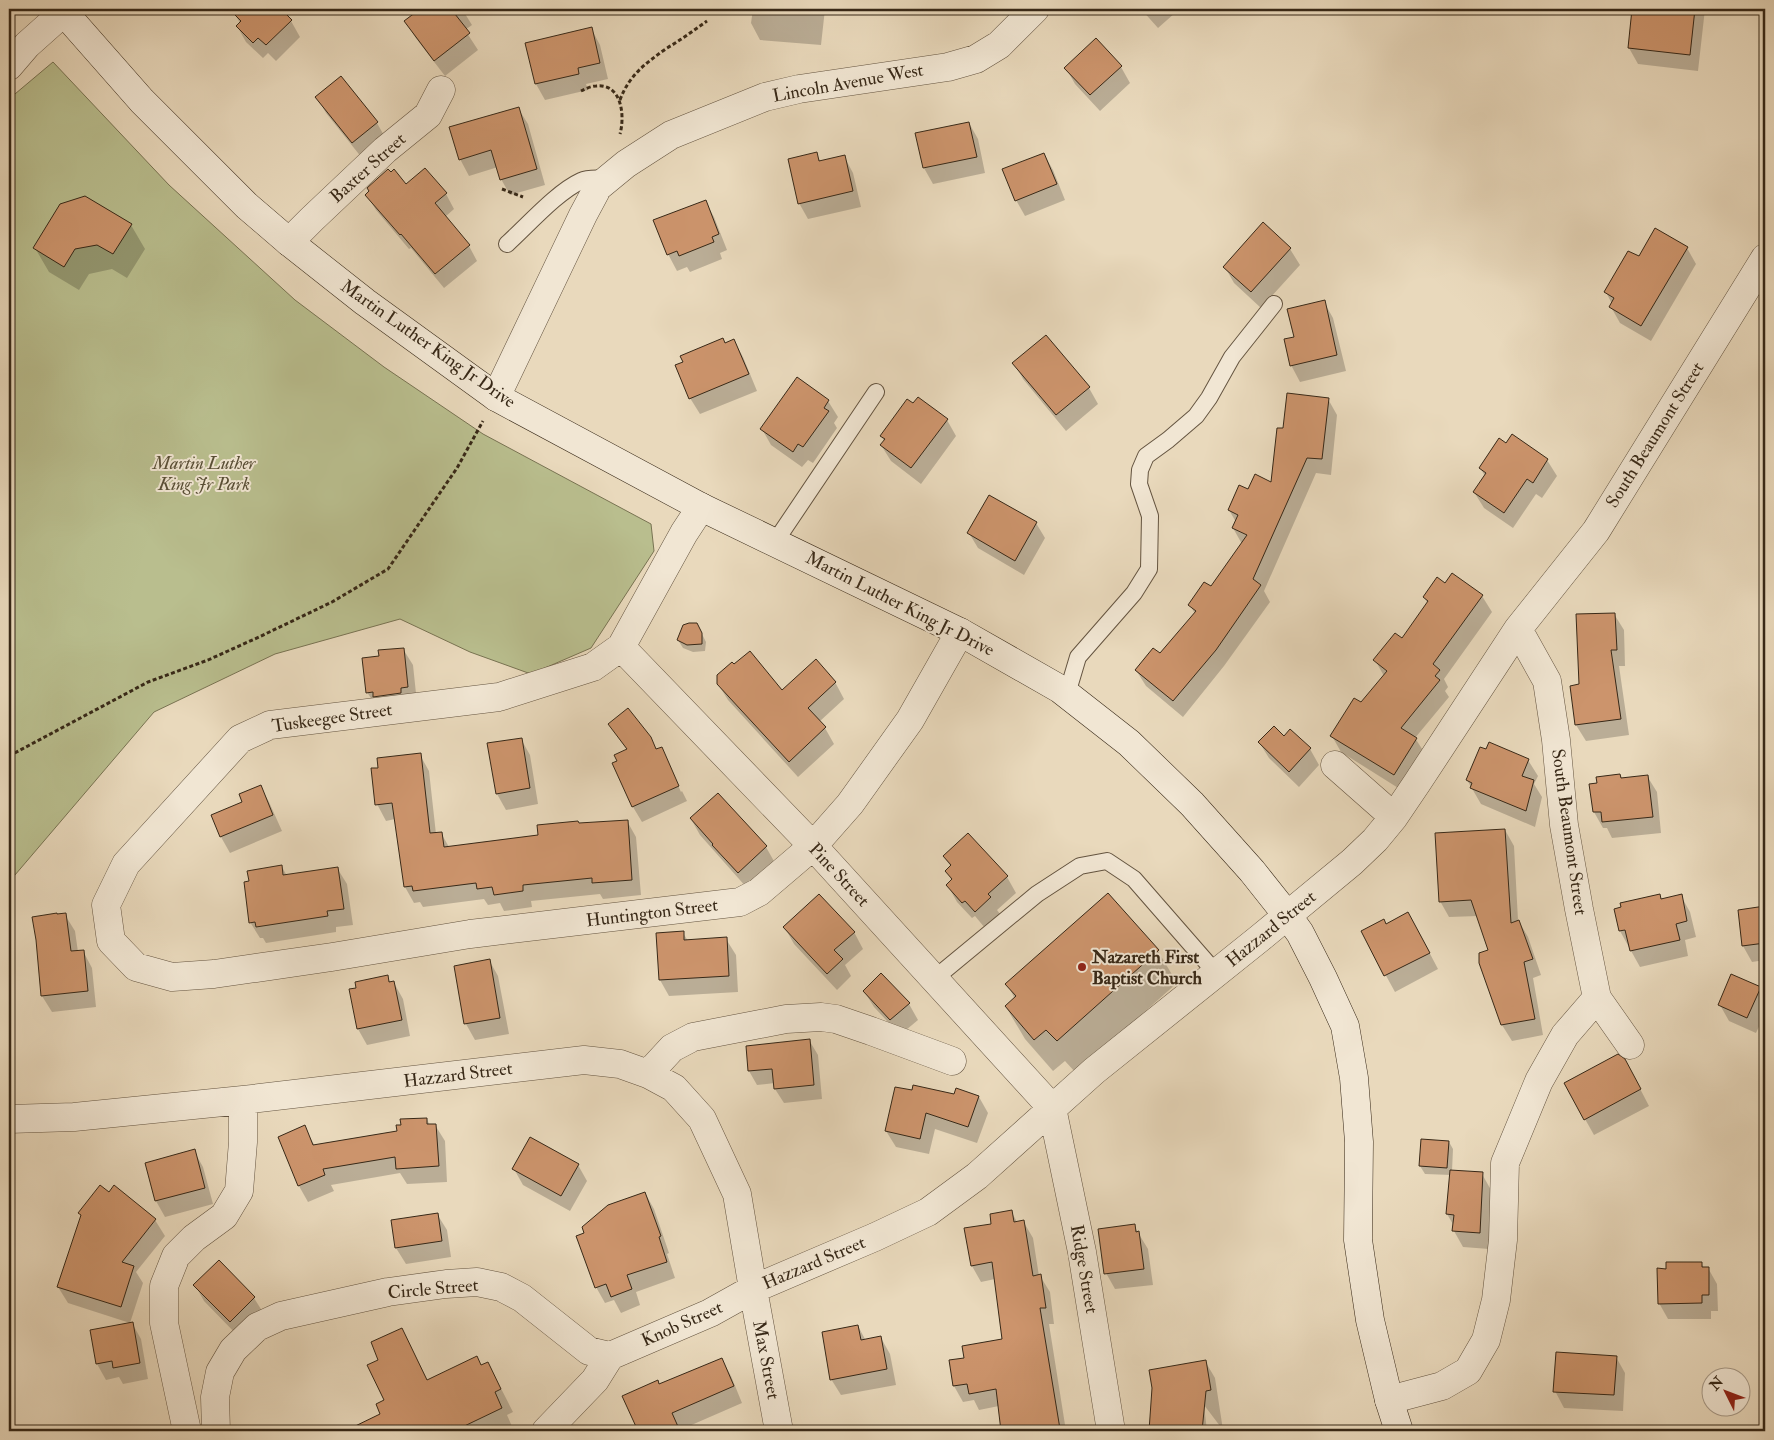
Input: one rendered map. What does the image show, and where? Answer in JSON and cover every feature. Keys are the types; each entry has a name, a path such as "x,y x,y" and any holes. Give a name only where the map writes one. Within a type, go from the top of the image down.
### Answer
{"street":[{"name":"Lincoln Avenue West","path":"496,397 598,187 641,154 670,135 765,98 799,89 948,67 976,59 998,45 1035,9"},
{"path":"9,66 26,45 63,11"},
{"name":"Martin Luther King Jr Drive","path":"63,11 142,102 247,206 365,302 496,397 701,507 960,632 1067,694 1129,743 1192,804 1252,871 1287,915 1300,934 1323,978 1345,1026 1354,1078 1359,1142 1358,1240 1370,1320 1389,1400 1399,1431"},
{"name":"Baxter Street","path":"289,242 385,150 428,115 442,90"},
{"name":"South Beaumont Street","path":"1597,998 1564,825 1556,740 1547,681 1518,629 1596,531 1765,258"},
{"name":"Tuskeegee Street","path":"214,974 172,977 136,967 111,941 106,905 126,864 240,740 270,724 499,697 593,667 621,647 684,533 701,507"},
{"name":"Hazzard Street","path":"9,1119 74,1117 243,1100 584,1060 620,1064 648,1074 674,1088 702,1119 737,1194 752,1289 875,1237 928,1212 977,1176 1094,1071 1352,862 1375,840 1394,817 1518,629"},
{"name":"Huntington Street","path":"214,974 470,934 740,902 759,892 813,846 850,804 910,720 960,632"},
{"name":"Pine Street","path":"621,647 813,846 1052,1108"},
{"path":"1335,764 1394,817"},
{"path":"1389,1400 1442,1386 1468,1371 1486,1340 1496,1300 1503,1240 1505,1163 1539,1081 1565,1035 1597,998 1630,1045"},
{"path":"648,1074 672,1048 692,1037 786,1019 821,1017 836,1019 952,1060"},
{"path":"186,1431 164,1323 164,1286 176,1256 194,1238 224,1216 239,1190 244,1142 243,1100"},
{"name":"Ridge Street","path":"1052,1108 1082,1252 1111,1431"},
{"name":"Circle Street","path":"216,1431 215,1397 220,1372 233,1350 257,1326 281,1316 388,1292 477,1282 501,1287 522,1298 589,1351 610,1356"},
{"name":"Knob Street","path":"610,1356 710,1314 752,1289"},
{"name":"Max Street","path":"752,1289 779,1431"},
{"path":"546,1431 595,1380 610,1356"}],"lane":[{"path":"507,244 558,196 582,180 608,178"},
{"path":"1067,694 1078,657 1134,593 1149,568 1150,516 1139,484 1140,470 1146,456 1196,416 1209,398 1232,357 1274,304"},
{"path":"775,542 876,392"},
{"path":"934,979 1037,894 1080,866 1107,861 1134,879 1216,973"}],"path":[{"path":"580,91 596,86 608,88 620,100 624,87 634,73 648,61 707,21"},
{"path":"9,756 148,682 208,660 259,637 332,602 388,569 457,468 496,397"}],"green space":[{"name":"Martin Luther King Jr Park","path":"53,62 169,185 295,300 384,367 483,434 651,524 654,551 591,648 531,674 470,652 400,619 275,654 154,712 9,882 9,99"}],"building":[{"path":"229,9 281,9 292,20 266,45 258,38 253,43 236,26 241,21"},
{"path":"420,9 451,9 470,33 434,61 404,21"},
{"path":"1632,9 1695,9 1690,55 1628,48"},
{"path":"592,27 600,63 578,68 579,74 535,84 525,43"},
{"path":"1096,38 1122,66 1090,95 1064,68"},
{"path":"341,76 378,122 352,143 315,97"},
{"path":"519,107 537,169 500,180 491,150 459,160 449,127"},
{"path":"969,122 977,157 923,168 915,133"},
{"path":"817,152 819,161 845,155 853,191 798,204 788,159"},
{"path":"1044,153 1057,184 1015,201 1002,169"},
{"path":"425,168 447,193 435,203 470,245 435,274 365,195 369,191 367,188 388,169 391,172 394,169 406,184"},
{"path":"85,196 132,224 113,254 97,245 75,249 64,267 33,248 60,204"},
{"path":"706,200 719,234 712,237 714,242 679,256 677,251 667,255 653,220"},
{"path":"1263,222 1291,248 1251,292 1223,267"},
{"path":"1655,228 1688,247 1641,326 1609,307 1614,298 1604,292 1628,251 1639,256"},
{"path":"1325,300 1337,355 1290,366 1284,339 1294,337 1287,309"},
{"path":"1046,335 1090,387 1056,415 1012,363"},
{"path":"723,338 725,343 734,339 749,374 689,399 675,365 683,362 680,356"},
{"path":"797,377 829,400 824,408 829,411 803,447 798,444 793,452 760,429"},
{"path":"1287,393 1329,398 1322,459 1307,458 1253,579 1261,585 1216,650 1173,701 1135,670 1153,648 1160,653 1196,611 1188,605 1204,582 1211,586 1247,535 1232,528 1238,515 1228,510 1239,485 1248,489 1255,474 1271,482 1277,428 1283,428"},
{"path":"918,397 948,419 911,468 880,445 885,439 880,436 907,399 913,403"},
{"path":"1512,434 1548,459 1533,483 1527,479 1504,513 1473,492 1486,473 1479,468 1499,438 1506,443"},
{"path":"989,495 1037,522 1015,561 967,533"},
{"path":"1452,573 1483,595 1433,664 1440,670 1435,676 1440,680 1401,728 1417,738 1394,775 1330,736 1354,698 1361,702 1387,671 1373,660 1395,633 1402,638 1428,601 1423,597 1437,577 1445,583"},
{"path":"1615,613 1617,650 1611,650 1621,719 1575,725 1570,686 1579,684 1576,614"},
{"path":"697,623 702,633 702,644 687,645 677,640 683,625"},
{"path":"404,648 408,687 401,688 401,693 373,697 373,692 366,693 362,658 379,656 378,650"},
{"path":"750,651 782,690 816,659 836,682 808,708 826,727 789,762 717,684 717,675 732,662 734,664"},
{"path":"628,708 651,737 656,749 662,747 679,786 632,807 612,763 617,761 614,755 627,749 608,724"},
{"path":"1274,726 1284,736 1290,729 1311,748 1289,772 1258,742"},
{"path":"522,738 530,788 496,794 487,743"},
{"path":"1489,742 1529,759 1522,776 1534,780 1526,811 1470,788 1472,783 1466,780 1480,747 1486,749"},
{"path":"421,753 430,833 442,832 444,847 538,835 537,825 578,821 579,823 628,820 632,880 592,883 592,878 523,885 523,891 494,895 492,887 477,889 476,883 413,891 412,886 404,887 392,803 375,805 371,768 378,768 377,758"},
{"path":"1620,774 1621,778 1648,775 1653,817 1602,822 1601,812 1593,812 1589,784 1597,783 1596,777"},
{"path":"261,785 273,815 220,837 211,815 242,802 239,794"},
{"path":"718,793 767,846 738,873 690,818"},
{"path":"1505,829 1511,923 1519,920 1533,959 1524,962 1535,1019 1501,1025 1479,963 1479,953 1488,950 1471,900 1439,902 1435,833"},
{"path":"968,833 1008,876 988,894 991,897 975,912 965,901 962,903 946,885 952,879 945,871 951,865 943,856"},
{"path":"282,865 283,875 338,867 344,909 327,911 328,916 256,927 255,922 249,923 244,882 249,881 247,871"},
{"name":"Nazareth First Baptist Church","path":"1108,893 1159,950 1057,1041 1046,1030 1034,1040 1005,1006 1016,996 1005,984"},
{"path":"819,894 855,932 834,950 843,959 827,974 783,927"},
{"path":"1660,894 1661,899 1682,894 1687,921 1676,924 1680,940 1630,951 1625,930 1619,931 1614,909 1621,907 1620,903"},
{"path":"1765,906 1765,943 1742,946 1738,910"},
{"path":"1408,912 1430,953 1384,976 1361,931 1384,919 1386,924"},
{"path":"66,913 71,951 84,950 88,991 41,996 32,917"},
{"path":"684,931 684,940 727,937 729,976 659,980 656,933"},
{"path":"490,959 500,1018 464,1024 454,966"},
{"path":"881,973 910,1003 890,1020 863,991"},
{"path":"1731,974 1761,987 1747,1018 1718,1005"},
{"path":"388,975 389,982 394,981 402,1020 357,1029 349,989 356,988 355,982"},
{"path":"810,1039 814,1085 774,1089 772,1069 748,1071 746,1046"},
{"path":"1618,1054 1625,1059 1641,1089 1584,1120 1564,1083"},
{"path":"913,1085 954,1094 956,1088 979,1096 968,1127 926,1113 920,1139 885,1131 895,1087 912,1090"},
{"path":"427,1118 427,1124 436,1124 439,1166 396,1169 395,1157 323,1169 325,1175 298,1186 278,1137 305,1125 313,1145 397,1131 396,1125 401,1125 400,1119"},
{"path":"530,1137 579,1164 561,1196 512,1169"},
{"path":"1421,1139 1449,1141 1447,1168 1419,1166"},
{"path":"195,1149 205,1188 155,1201 145,1163"},
{"path":"1450,1170 1483,1172 1480,1233 1452,1231 1454,1215 1446,1214"},
{"path":"100,1185 109,1192 114,1185 156,1219 122,1262 134,1266 121,1307 57,1287 81,1215 78,1213"},
{"path":"645,1192 661,1236 659,1237 667,1262 627,1275 632,1289 611,1297 606,1284 595,1288 576,1236 584,1233 582,1227 608,1205"},
{"path":"1012,1210 1014,1222 1024,1220 1033,1276 1041,1274 1046,1308 1040,1308 1060,1429 1048,1431 1001,1431 996,1389 969,1394 967,1384 953,1386 949,1360 964,1358 962,1346 1002,1339 992,1262 971,1266 964,1228 991,1224 990,1214"},
{"path":"438,1213 442,1241 395,1248 391,1220"},
{"path":"1135,1224 1136,1232 1139,1231 1144,1269 1104,1274 1098,1229"},
{"path":"219,1260 255,1297 230,1322 193,1285"},
{"path":"1666,1262 1702,1262 1702,1267 1709,1267 1709,1295 1702,1295 1702,1303 1658,1304 1657,1268 1666,1269"},
{"path":"133,1322 140,1363 113,1368 112,1361 96,1364 90,1330"},
{"path":"858,1325 861,1340 881,1336 887,1369 830,1380 822,1332"},
{"path":"402,1328 427,1380 477,1356 481,1365 488,1362 501,1389 495,1392 502,1408 454,1431 345,1431 380,1414 376,1404 384,1400 367,1365 378,1360 371,1342"},
{"path":"1556,1352 1617,1356 1614,1395 1553,1392"},
{"path":"722,1358 734,1386 672,1413 680,1431 638,1431 622,1396 658,1380 659,1384"},
{"path":"1206,1360 1211,1390 1206,1391 1202,1431 1149,1431 1152,1388 1149,1370"}],"place":[{"name":"Nazareth First Baptist Church","path":"1082,967"}]}
